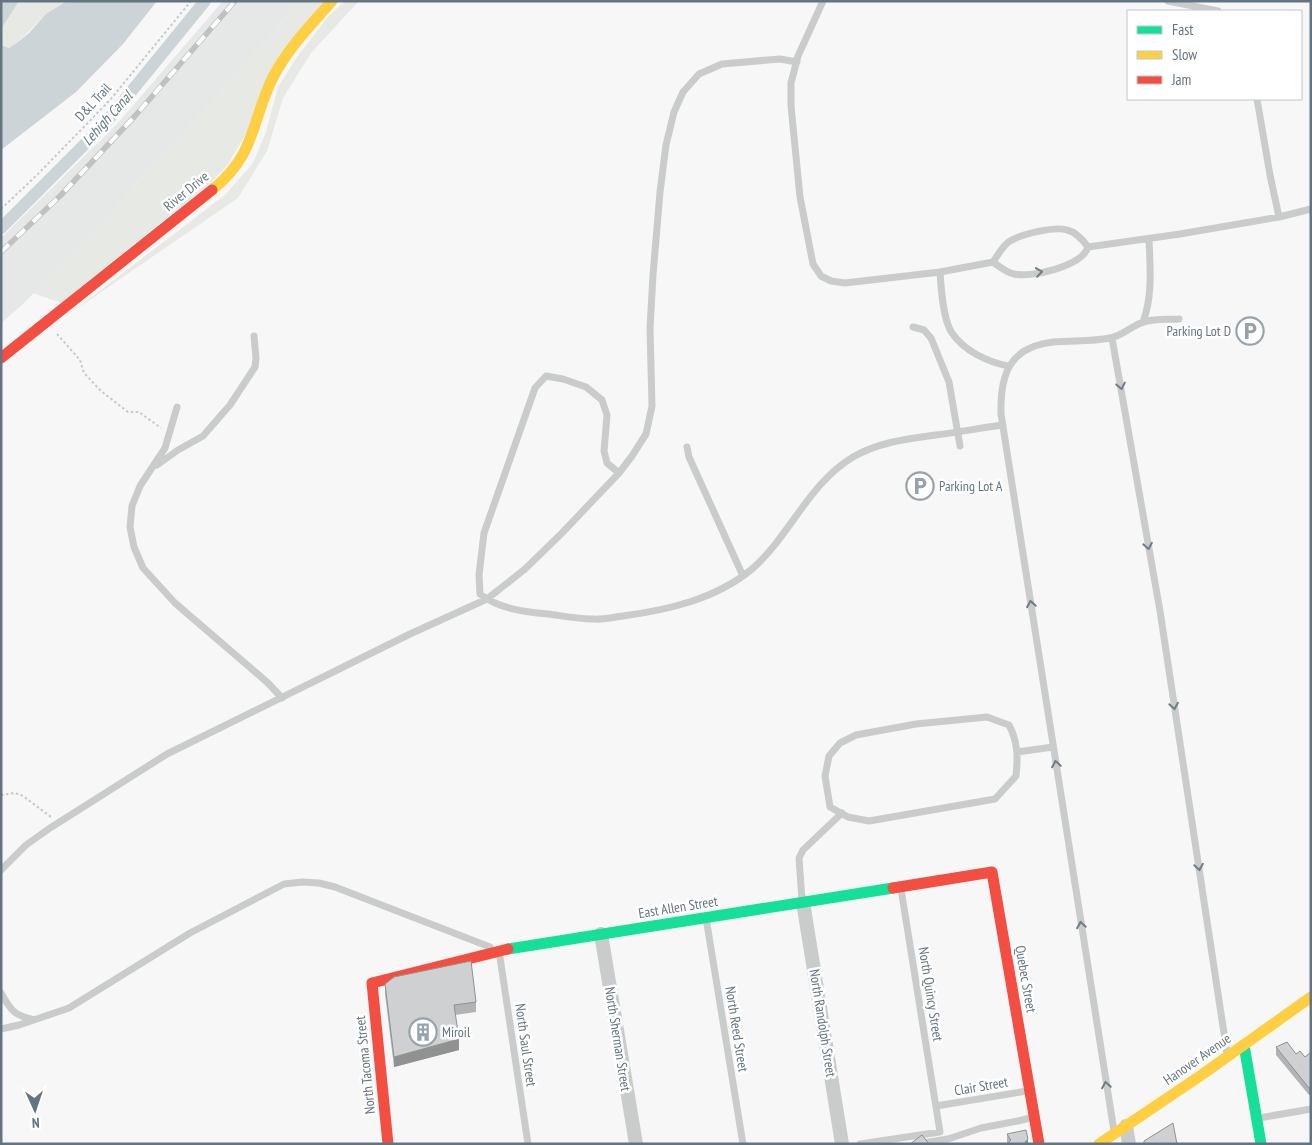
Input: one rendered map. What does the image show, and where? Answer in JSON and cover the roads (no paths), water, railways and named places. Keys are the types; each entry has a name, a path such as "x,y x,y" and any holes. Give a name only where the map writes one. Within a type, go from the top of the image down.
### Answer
{"street":[{"name":"River Drive","path":"1,358 212,191 231,173 250,143 266,94 279,67 297,41 332,1"},
{"name":"East Allen Street","path":"372,983 499,950 992,872"},
{"name":"Quebec Street","path":"992,872 1039,1144"},
{"name":"North Randolph Street","path":"803,902 842,1144"},
{"name":"North Sherman Street","path":"601,934 636,1144"},
{"name":"North Tacoma Street","path":"372,983 388,1144"},
{"name":"Hanover Avenue","path":"1099,1144 1228,1057 1311,997"},
{"path":"1244,1045 1261,1144"},
{"path":"1126,1126 1130,1144"}],"lane":[{"path":"823,1 797,62 791,83 791,106 800,198 813,264 821,276 831,281 845,283 940,272 993,262 1009,242 1028,234 1049,230 1066,230 1075,234 1088,247"},
{"path":"1168,1 1213,10"},
{"path":"1,870 26,845 167,754 410,634 487,599 503,588 537,557 618,473 646,434 652,406 650,328 653,275 666,145 674,112 683,92 698,74 722,64 780,59 797,62"},
{"path":"1257,100 1279,217"},
{"path":"1088,247 1149,240 1311,210"},
{"path":"1143,322 1147,311 1150,280 1149,240"},
{"path":"993,262 1013,274 1036,273 1059,268 1079,260 1086,253 1088,247"},
{"path":"940,272 945,311 951,332 978,354 991,361 1008,366"},
{"path":"1114,1134 1053,747 1001,398 1008,366 1027,350 1042,344 1112,338 1143,322 1180,319"},
{"path":"913,327 924,330 931,338 949,382 960,446"},
{"path":"154,468 178,450 203,436 230,405 255,367 254,336"},
{"path":"1112,338 1160,611 1228,1057"},
{"path":"618,473 607,463 605,457 604,437 607,415 602,400 586,387 563,379 546,376 535,388 484,533 479,575 480,594 487,599 519,611 594,620 653,612 683,604 721,590 743,576 767,553 819,486 848,460 864,451 886,443 1004,425"},
{"path":"177,407 165,448 154,468 140,486 132,506 130,527 134,547 143,568 175,603 268,683 282,698"},
{"path":"687,447 689,457 743,576"},
{"path":"987,717 1009,725 1016,738 1018,752 1016,776 995,799 870,821 848,817 830,807 825,776 828,756 840,742 856,735 916,724 987,717"},
{"path":"1018,752 1053,747"},
{"path":"803,902 799,858 803,850 842,813"},
{"path":"1,1029 70,1008 190,934 284,884 302,882 335,886 499,950"},
{"name":"North Quincy Street","path":"860,1144 940,1132 900,887"},
{"name":"North Reed Street","path":"706,918 743,1144"},
{"name":"North Saul Street","path":"499,950 528,1144"},
{"path":"1,994 7,1006 13,1012 24,1018 35,1020"},
{"name":"Clair Street","path":"936,1106 1030,1090"},
{"path":"1257,1119 1311,1109"},
{"path":"916,1144 948,1139 981,1128 1034,1116"}],"waterway":[{"name":"Lehigh Canal","path":"1,228 104,125 205,1"}],"railway":[{"path":"1,252 61,195 135,116 235,1"}],"place":[{"name":"Parking Lot D","path":"1250,331"},
{"name":"Parking Lot A","path":"920,486"},
{"name":"Miroil","path":"423,1032"}]}
